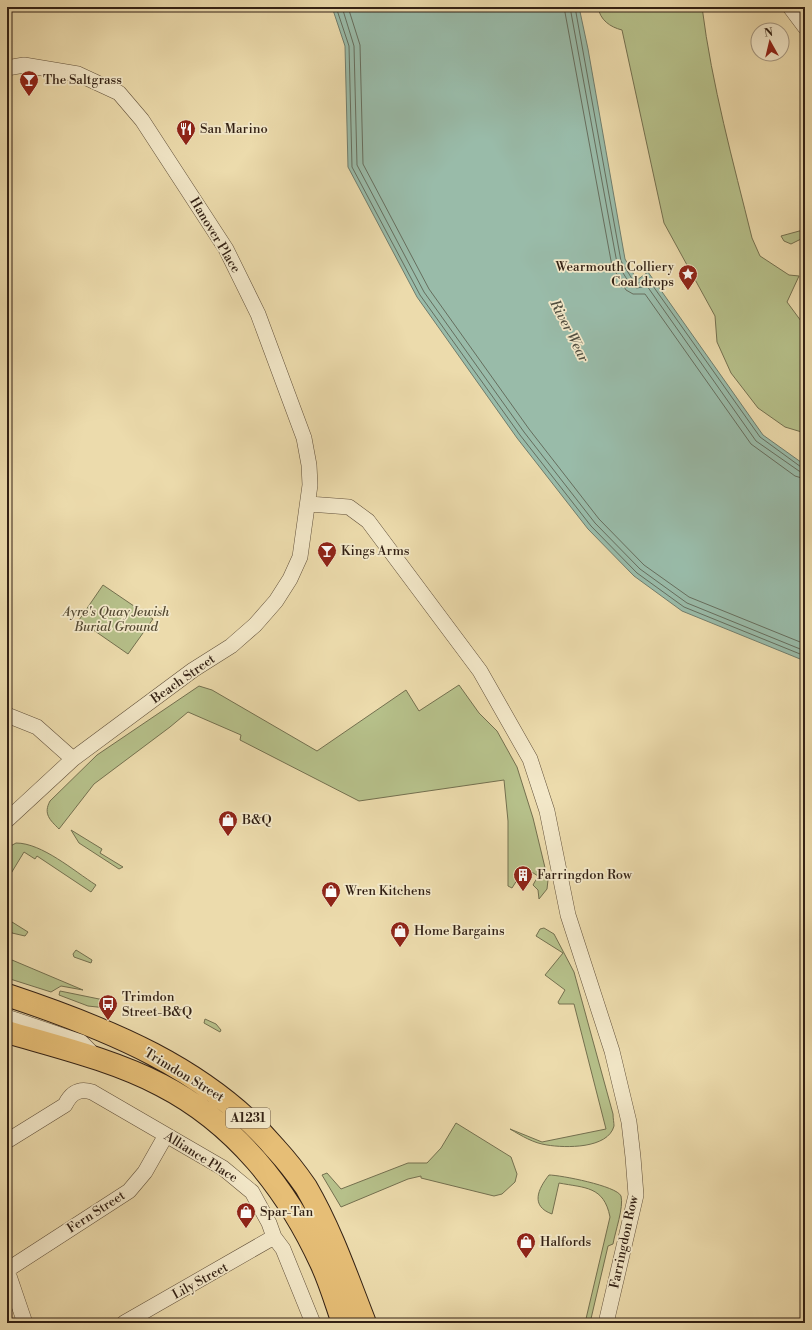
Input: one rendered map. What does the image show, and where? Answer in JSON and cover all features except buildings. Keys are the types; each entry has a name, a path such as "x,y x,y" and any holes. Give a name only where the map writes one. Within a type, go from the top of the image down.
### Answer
{"highway":[{"name":"Trimdon Street","path":"7,995 102,1029 163,1059 225,1099 248,1119 289,1164 305,1186 341,1261 365,1323"},
{"name":"Trimdon Street","path":"7,1032 101,1061 161,1085 198,1107 229,1131 263,1166 304,1229 322,1265 343,1323"}],"street":[{"path":"790,7 805,27"},
{"name":"Hanover Place","path":"7,68 24,65 78,74 119,93 142,120 226,249 258,314 304,438 309,465 309,504"},
{"name":"Beach Street","path":"7,820 72,759 193,670 231,646 255,625 276,602 290,579 300,556 309,504"},
{"name":"Farringdon Row","path":"309,504 349,507 368,521 480,671 530,759 547,812 568,915 612,1051 629,1122 636,1195 606,1323"},
{"path":"7,715 37,727 72,759"},
{"path":"7,1017 81,1042 101,1061"},
{"name":"Alliance Place","path":"7,1141 65,1105 69,1097 78,1091 84,1090 92,1092 223,1168 238,1178 252,1192 269,1223 274,1237 283,1249 313,1323"},
{"name":"Fern Street","path":"7,1270 129,1191 145,1172 166,1135"},
{"name":"Lily Street","path":"124,1323 274,1237"},
{"path":"7,1270 25,1323"}],"green space":[{"path":"598,7 702,7 717,95 752,238 760,256 789,275 799,276 787,302 805,324 805,433 785,427 758,408 731,373 717,342 715,316 664,223 622,30 613,27 606,22 601,16"},
{"path":"803,230 801,239 791,244 784,241 781,236"},
{"name":"Ayre's Quay Jewish Burial Ground","path":"103,585 153,619 128,654 79,620"},
{"path":"459,685 479,713 497,731 517,767 533,818 548,880 547,889 539,899 538,890 533,885 538,876 527,869 521,878 519,877 512,888 508,886 508,821 504,780 359,801 240,740 241,735 188,712 94,784 59,829 50,820 47,813 50,801 97,755 199,686 212,690 317,751 406,690 419,711"},
{"path":"71,830 102,849 100,853 123,867 119,869 79,843"},
{"path":"16,843 26,844 47,853 96,885 91,892 37,856 35,859 24,852 7,880 7,848"},
{"path":"12,922 28,932 25,936 12,933 9,926"},
{"path":"544,928 554,934 574,972 613,1114 614,1126 610,1134 604,1139 595,1143 564,1147 542,1144 528,1139 510,1129 542,1142 606,1129 574,1004 559,1004 558,1002 565,990 545,975 563,953 536,936 540,929"},
{"path":"76,950 92,960 91,963 74,957 73,954"},
{"path":"7,957 83,990 61,986 51,992 7,978"},
{"path":"60,991 104,1000 116,1006 115,1009 88,1006 59,995"},
{"path":"205,1019 216,1024 221,1030 220,1032 204,1023"},
{"path":"456,1123 511,1157 517,1174 515,1182 502,1194 494,1196 421,1178 421,1176 408,1179 341,1207 322,1175 327,1173 341,1189 408,1163 427,1163 441,1148"},
{"path":"549,1175 576,1179 610,1188 621,1196 622,1201 620,1213 613,1244 608,1246 590,1323 585,1323 610,1217 603,1199 592,1190 559,1183 552,1214 545,1211 538,1202 538,1197 539,1191"}],"water":[{"name":"River Wear","path":"332,7 579,7 588,49 625,259 637,280 648,272 763,435 805,465 805,661 682,611 634,576 588,529 517,438 417,297 348,167 345,46"}],"place":[{"name":"The Saltgrass","path":"29,97"},
{"name":"San Marino","path":"186,146"},
{"name":"Wearmouth Colliery Coal drops","path":"688,291"},
{"name":"Kings Arms","path":"327,568"},
{"name":"B&Q","path":"228,837"},
{"name":"Farringdon Row","path":"523,892"},
{"name":"Wren Kitchens","path":"331,908"},
{"name":"Home Bargains","path":"400,948"},
{"name":"Trimdon Street-B&Q","path":"108,1021"},
{"name":"Spar-Tan","path":"246,1229"},
{"name":"Halfords","path":"526,1259"}]}
